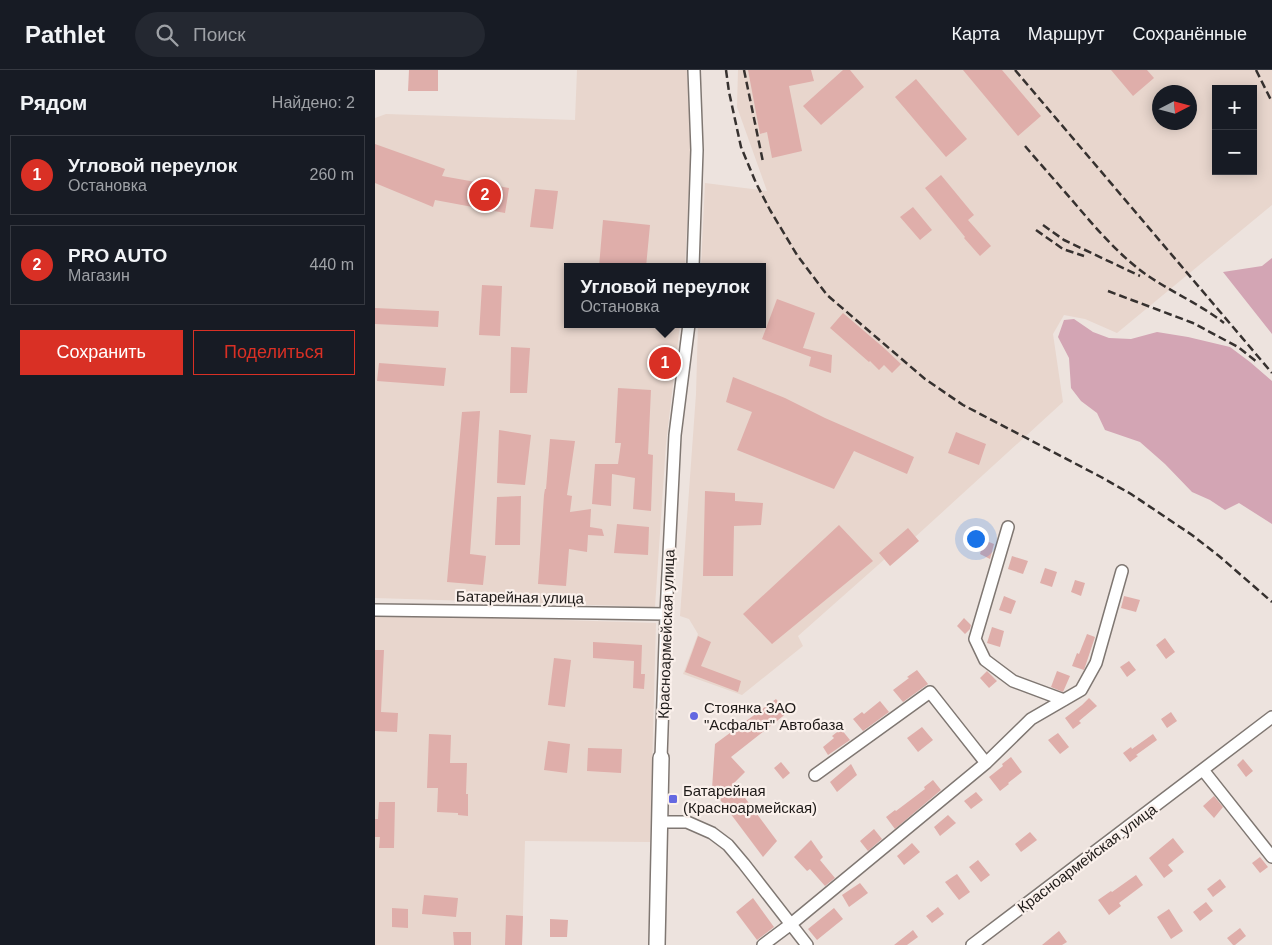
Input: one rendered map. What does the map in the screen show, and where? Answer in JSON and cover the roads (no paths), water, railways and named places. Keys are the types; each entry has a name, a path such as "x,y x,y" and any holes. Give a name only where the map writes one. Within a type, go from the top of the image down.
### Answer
{"street":[{"path":"693,263 697,150 694,70"},
{"name":"Красноармейская улица","path":"657,945 666,614 675,436 688,328"},
{"path":"1008,526 975,639 985,660 1013,681 1064,700"},
{"path":"763,945 986,763 1031,719 1081,690 1096,663 1122,571"},
{"name":"Батарейная улица","path":"375,610 666,614"},
{"path":"815,775 930,692 986,763"},
{"name":"Красноармейская улица","path":"972,945 1272,717"},
{"path":"1203,770 1272,856"},
{"path":"659,822 687,822 712,833 728,845 745,864 807,945"}],"railway":[{"path":"726,70 741,147 756,183 797,255 827,295 925,379 963,405 1131,494 1192,535 1272,602"},
{"path":"744,70 763,162"},
{"path":"1015,70 1272,373"},
{"path":"1256,70 1272,102"},
{"path":"1025,146 1097,229 1127,259 1157,282 1224,323"},
{"path":"1043,225 1064,240 1140,276"},
{"path":"1036,230 1063,249 1084,256"},
{"path":"1108,291 1193,323 1238,347 1257,362"}],"place":[{"name":"PRO AUTO","path":"485,195"},
{"name":"Угловой переулок","path":"665,363"},
{"name":"Стоянка ЗАО \"Асфальт\" Автобаза","path":"694,716"},
{"name":"Батарейная (Красноармейская)","path":"673,799"}]}
